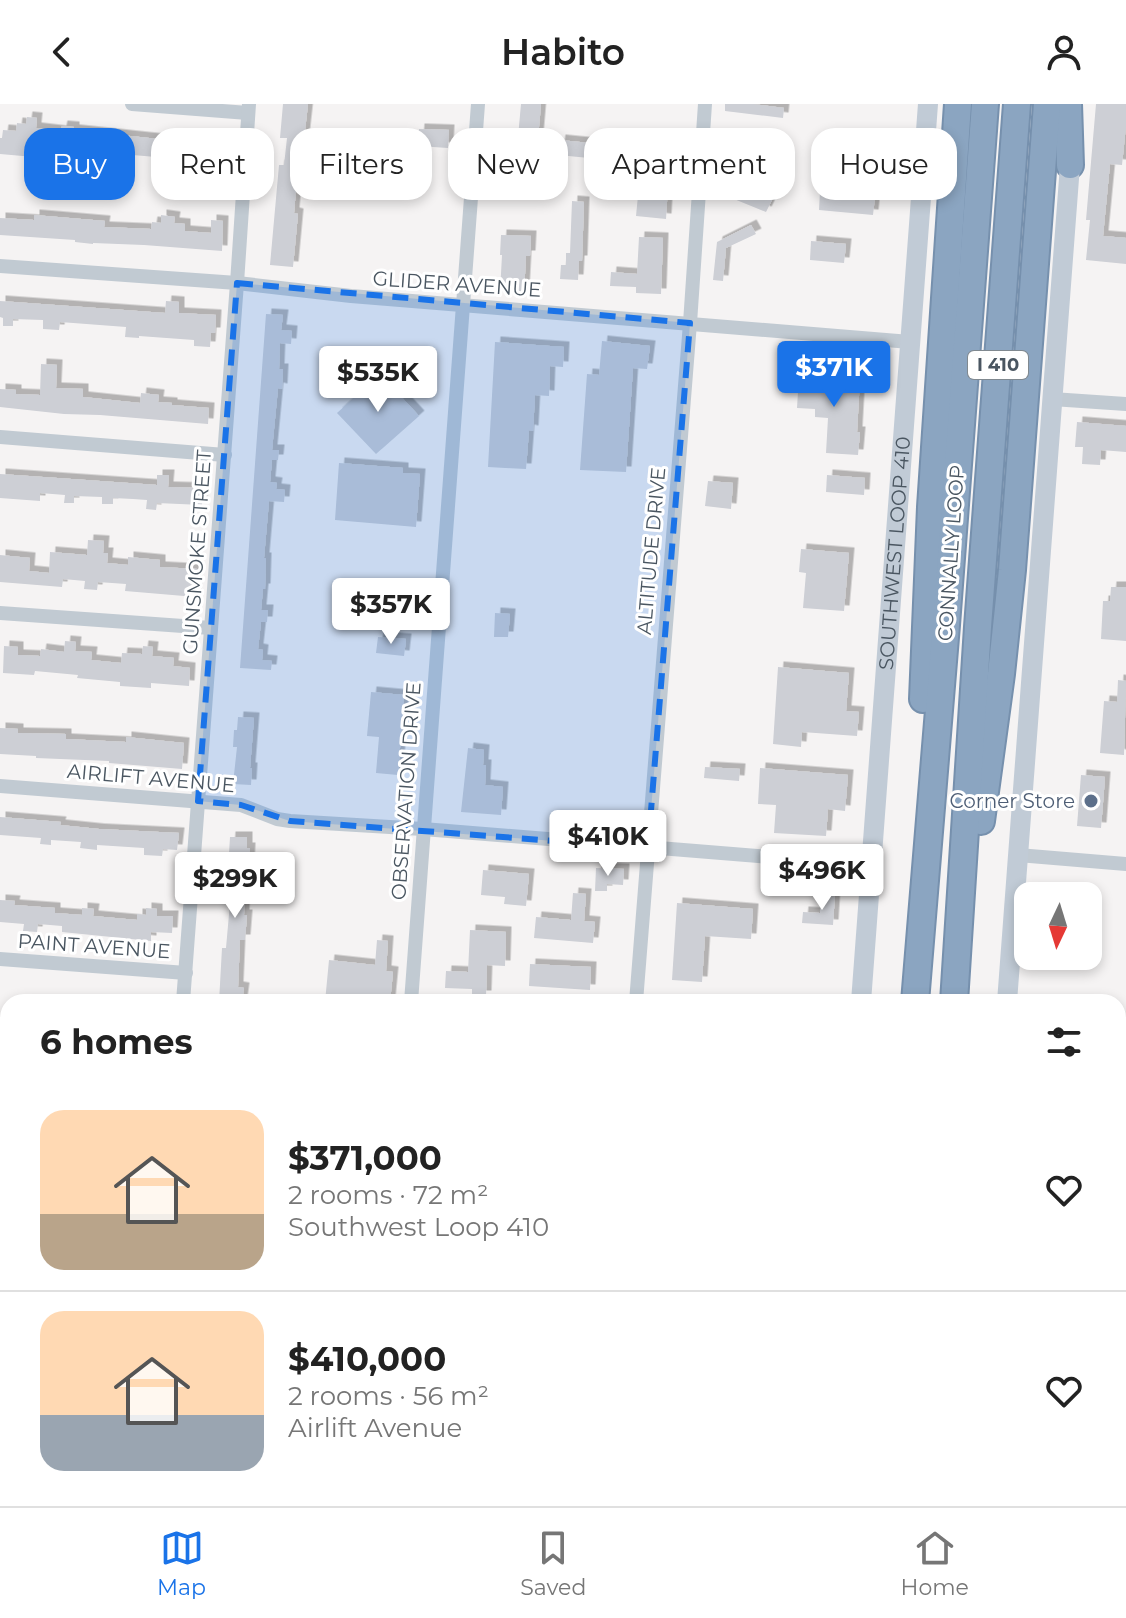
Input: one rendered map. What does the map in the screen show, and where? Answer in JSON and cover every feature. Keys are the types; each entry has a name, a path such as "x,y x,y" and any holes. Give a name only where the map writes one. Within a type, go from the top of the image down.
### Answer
{"highway":[{"path":"926,854 919,817 927,606 958,104"},
{"name":"CONNALLY LOOP","path":"916,994 985,104"},
{"name":"CONNALLY LOOP","path":"955,994 1017,104"},
{"path":"960,916 982,816 1001,674 1014,548 1047,104"},
{"path":"1068,104 1070,165"}],"main road":[{"name":"SOUTHWEST LOOP 410","path":"862,994 928,104"},
{"path":"1008,994 1074,104"}],"street":[{"path":"132,104 249,108"},
{"name":"OBSERVATION DRIVE","path":"412,994 478,104"},
{"name":"ALTITUDE DRIVE","path":"637,994 705,104"},
{"name":"GUNSMOKE STREET","path":"184,994 249,108"},
{"name":"GLIDER AVENUE","path":"0,266 237,283 351,296 910,342"},
{"path":"1052,399 1126,404"},
{"path":"0,437 225,455"},
{"path":"0,613 211,628"},
{"name":"AIRLIFT AVENUE","path":"0,786 241,805 290,821 871,865"},
{"path":"1018,855 1126,864"},
{"name":"PAINT AVENUE","path":"0,959 186,973"}],"highlighted area":[{"path":"237,283 690,323 648,848 290,821 241,805 198,801"}],"building":[{"path":"283,104 308,104 305,128 290,128 290,200 295,200 294,213 298,214 293,267 270,265 279,165 284,165 287,138 280,138"},
{"path":"521,104 541,104 539,128 519,128"},
{"path":"725,104 784,108 783,118 725,111"},
{"path":"1096,104 1126,104 1122,165 1110,164 1103,236 1126,238 1126,264 1086,260 1090,220 1086,220"},
{"path":"27,117 37,118 36,128 24,128 24,156 0,154 3,130 16,131 17,123 26,124"},
{"path":"432,129 448,130 448,148 432,147"},
{"path":"135,136 151,138 151,157 135,155"},
{"path":"568,141 584,142 584,158 568,156"},
{"path":"638,200 667,200 666,219 636,216"},
{"path":"736,200 772,200 766,212"},
{"path":"820,200 875,200 873,215 819,210"},
{"path":"572,201 584,202 582,261 579,261 578,280 560,279 561,265 566,265 566,253 570,253"},
{"path":"34,215 105,221 104,227 151,229 152,222 161,223 161,215 175,217 174,223 185,224 185,231 211,233 211,220 223,221 222,251 0,235 0,218 34,220"},
{"path":"751,225 756,234 726,248 723,281 713,280 717,242"},
{"path":"501,235 531,236 530,256 526,256 524,293 500,292"},
{"path":"639,237 663,238 661,294 636,293 636,287 610,286 611,272 637,274"},
{"path":"811,241 846,244 844,263 810,260"},
{"path":"0,301 165,313 166,301 179,302 179,313 216,315 215,333 211,333 210,347 194,346 194,340 125,337 126,327 60,322 59,330 43,329 43,320 13,319 13,326 3,326"},
{"path":"266,314 283,315 281,330 292,331 291,344 280,343 282,389 278,388 272,450 279,450 278,460 272,460 270,482 277,483 276,489 285,490 284,502 269,501 264,558 265,589 261,610 268,610 267,622 261,622 258,649 263,650 262,660 272,661 271,670 240,668"},
{"path":"602,341 650,346 647,369 633,368 626,472 580,470 587,374 599,375"},
{"path":"495,342 564,347 563,367 550,366 549,396 535,395 526,469 488,467"},
{"path":"41,364 57,365 56,388 83,389 83,397 140,403 141,393 159,395 158,402 209,408 208,424 0,407 0,389 16,390 16,394 40,395"},
{"path":"380,374 419,416 376,454 337,413"},
{"path":"799,376 860,378 858,455 826,453 828,418 815,417 815,409 797,408"},
{"path":"1077,422 1126,426 1126,452 1101,450 1100,465 1082,464 1083,447 1075,447"},
{"path":"339,463 403,468 403,473 420,474 416,527 335,520"},
{"path":"0,474 157,485 157,475 169,475 168,487 203,488 202,505 157,503 156,510 146,509 147,500 113,498 113,504 102,504 102,497 74,496 74,503 64,503 65,495 40,493 40,501 0,498"},
{"path":"827,475 865,478 864,495 826,492"},
{"path":"708,481 733,483 731,509 705,506"},
{"path":"88,540 104,541 103,553 108,553 107,563 128,565 128,557 160,560 160,567 197,569 196,597 125,591 126,584 98,582 97,590 84,589 85,581 63,579 62,587 0,582 0,555 30,558 29,571 49,573 50,552 87,555"},
{"path":"801,549 849,553 844,611 803,608 806,573 799,572"},
{"path":"1111,587 1126,587 1126,641 1101,639 1103,601 1110,601"},
{"path":"495,613 510,614 508,637 494,637"},
{"path":"378,637 406,639 404,656 376,653"},
{"path":"65,641 76,642 75,651 92,652 91,660 121,663 122,653 142,654 143,646 153,647 152,656 174,658 173,666 190,668 189,686 151,683 151,688 120,686 120,682 77,678 78,675 35,671 34,675 3,673 4,646 18,647 18,655 40,656 41,649 64,652"},
{"path":"778,667 849,673 846,711 859,712 857,736 802,732 801,747 773,744"},
{"path":"1118,680 1126,681 1124,755 1100,753 1104,701 1117,702"},
{"path":"371,692 404,695 398,775 376,773 379,737 367,736"},
{"path":"238,717 254,718 251,785 233,784 237,747 233,747 234,730 237,730"},
{"path":"0,728 18,729 18,733 66,734 66,739 126,742 126,737 184,743 182,769 0,754"},
{"path":"468,748 484,750 485,785 503,787 501,815 461,812"},
{"path":"705,767 740,769 739,781 704,778"},
{"path":"760,768 848,775 845,811 828,809 826,836 774,833 776,805 758,804"},
{"name":"Corner Store","path":"1081,775 1105,777 1101,828 1077,826"},
{"path":"0,817 99,829 179,833 177,850 163,849 162,856 144,855 144,848 97,845 97,850 80,848 81,842 51,840 51,845 40,844 41,838 0,835"},
{"path":"230,837 247,837 247,848 250,848 244,915 247,915 245,940 240,940 238,987 244,988 243,994 219,994 222,948 226,948 230,903 226,903"},
{"path":"596,868 624,869 623,885 607,884 607,891 595,891"},
{"path":"483,870 529,874 526,906 504,904 505,897 481,895"},
{"path":"573,893 586,894 584,921 595,922 593,943 534,938 536,917 571,920"},
{"path":"821,893 835,894 833,925 802,923 803,912 820,913"},
{"path":"0,900 15,901 14,905 55,908 55,913 82,915 82,908 94,909 93,916 137,920 137,914 146,915 146,908 157,909 157,916 173,916 172,933 151,932 151,941 62,932 62,926 38,924 37,932 23,931 24,924 0,922"},
{"path":"677,903 753,909 751,939 705,936 702,982 672,980"},
{"path":"470,930 506,932 505,966 487,965 486,994 472,994 472,989 445,988 446,971 468,972"},
{"path":"377,940 388,941 386,971 393,972 391,994 326,994 329,960 375,965"},
{"path":"530,964 591,967 590,990 529,986"}],"place":[{"name":"Corner Store","path":"1091,801"}]}
